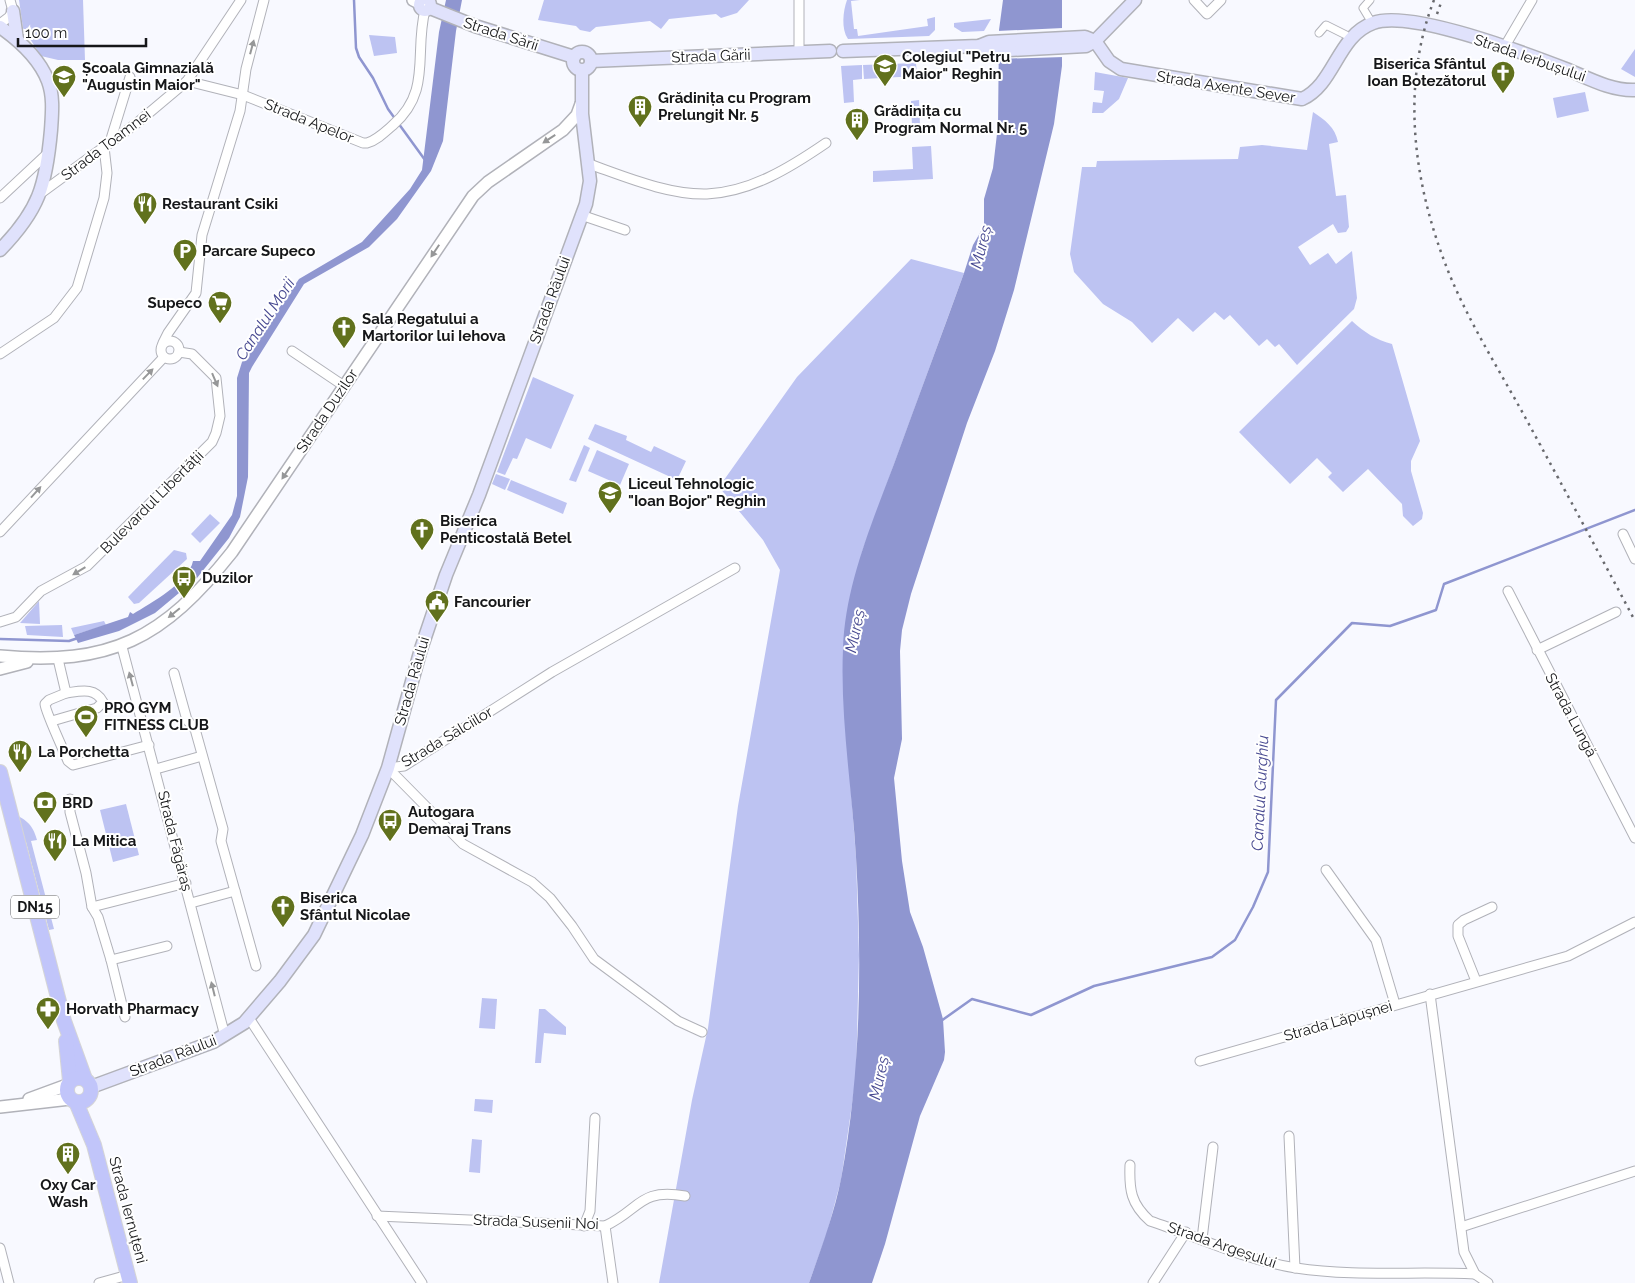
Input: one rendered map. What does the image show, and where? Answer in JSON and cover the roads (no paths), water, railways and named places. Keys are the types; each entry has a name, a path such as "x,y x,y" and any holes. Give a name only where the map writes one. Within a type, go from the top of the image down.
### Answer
{"main road":[{"path":"1088,42 1135,0"},
{"name":"Strada Sării","path":"426,5 468,23 574,57"},
{"path":"12,6 17,39"},
{"name":"Strada Axente Sever","path":"1088,42 1120,69 1302,99 1316,90 1345,45 1361,30 1371,24 1392,20 1424,25"},
{"name":"Strada Ierbușului","path":"1424,25 1505,46 1612,88 1635,90"},
{"path":"0,28 17,39 37,61 51,91 49,152 41,193 26,219 0,250"},
{"name":"Strada Gării","path":"591,61 830,51 831,47 836,44 843,51 1088,42"},
{"path":"583,52 588,55 591,61 589,67 582,71 574,66 574,57 583,52"},
{"name":"Strada Râului","path":"89,1087 225,1036 249,1018 280,981 314,935 362,835 388,768 421,649 443,584 479,495 589,194 589,164 581,104 582,71"},
{"name":"Strada Iernuțeni","path":"0,772 2,794 64,1021 89,1087 94,1145 129,1279"},
{"name":"Strada Iernuțeni","path":"64,1021 68,1083"},
{"path":"68,1083 77,1078 89,1087 84,1102 73,1101"},
{"name":"DN15","path":"68,1083 66,1093 73,1101"},
{"name":"Strada Iernuțeni","path":"73,1101 94,1145"}],"street":[{"name":"Strada Toamnei","path":"41,193 166,100 187,81 241,0"},
{"path":"164,358 160,349 172,326 196,293 202,235 235,131 244,95 246,69 264,0"},
{"path":"798,0 799,53"},
{"path":"1194,0 1207,14 1221,0"},
{"path":"1369,18 1363,8 1370,0"},
{"path":"1505,46 1532,0"},
{"name":"Strada Apelor","path":"187,81 244,95 363,143 372,142 402,117 410,108 417,92 420,75 421,26 426,5"},
{"path":"0,24 12,6"},
{"path":"1320,33 1326,24 1346,35"},
{"path":"0,354 54,318 78,288 104,198 107,172 107,144 130,77"},
{"name":"Strada Duzilor","path":"0,656 36,660 58,659 92,655 122,646 145,635 163,622 208,583 254,520 474,196 488,182 563,130 577,116 581,104"},
{"path":"589,164 659,188 707,194 733,190 764,179 795,165 826,143"},
{"path":"0,198 49,152"},
{"path":"581,215 625,230"},
{"path":"1,530 164,358 174,358 179,352 178,345 173,341 172,326"},
{"path":"163,343 173,341"},
{"path":"292,351 344,386"},
{"name":"Bulevardul Libertății","path":"0,622 16,617 41,591 87,566 212,442 220,416 216,378 192,354 179,352"},
{"path":"1623,534 1635,559"},
{"name":"Strada Sălciilor","path":"388,768 404,766 552,672 735,568"},
{"name":"Strada Lungă","path":"1508,591 1635,838"},
{"path":"1537,650 1616,612"},
{"name":"Strada Făgăraș","path":"122,646 150,745 225,1036"},
{"path":"58,659 66,693"},
{"name":"Strada Duzilor","path":"0,669 36,660"},
{"path":"174,673 187,720 195,728 223,829 221,841 256,966"},
{"path":"52,721 102,706 103,702 99,695 90,691 66,693 49,700 45,704 45,710 52,721 68,762 73,765 150,745"},
{"path":"156,769 202,756"},
{"name":"Strada Sălciilor","path":"388,768 463,844 532,882 550,898 594,959 678,1021 702,1032"},
{"path":"70,798 70,812 86,874 92,907 98,917 111,960 125,1017"},
{"path":"1326,870 1376,940 1395,1004"},
{"path":"92,907 186,883"},
{"path":"191,903 235,891"},
{"path":"1476,981 1458,936 1458,925 1464,920 1492,907"},
{"name":"Strada Lăpușnei","path":"1200,1061 1568,956 1635,922"},
{"path":"111,960 167,946"},
{"path":"1430,994 1464,1252 1475,1274 1488,1283"},
{"path":"249,1018 422,1283"},
{"path":"0,1108 13,1105 68,1083"},
{"path":"13,1105 73,1101"},
{"path":"584,1226 590,1211 594,1118"},
{"path":"1289,1136 1295,1268"},
{"path":"1202,1239 1213,1147"},
{"name":"Strada Argeșului","path":"1130,1165 1132,1196 1138,1210 1150,1220 1255,1258 1295,1268 1332,1272 1475,1274"},
{"path":"1461,1227 1635,1171"},
{"name":"Strada Susenii Noi","path":"377,1216 605,1226 628,1213 650,1195 667,1193 685,1196"},
{"path":"605,1226 613,1283"},
{"path":"1153,1283 1186,1232"},
{"path":"0,1248 9,1283"},
{"path":"100,1283 129,1279"}],"water":[{"path":"446,0 462,0 456,31 443,141 431,171 397,219 369,247 304,284 252,367 249,373 248,477 240,517 229,538 197,578 155,613 119,631 78,643 74,635 128,617 130,612 133,614 177,584 190,569 193,561 200,561 232,515 237,496 237,378 242,362 299,279 362,242 410,189 422,170 439,32"},
{"name":"Mureș","path":"1003,0 1062,0 1062,66 1054,124 1014,290 995,351 967,423 911,594 902,630 900,651 902,739 894,778 902,861 910,912 923,947 943,1019 944,1060 920,1116 885,1244 872,1283 809,1283 831,1218 841,1179 853,1099 856,1059 859,978 858,897 843,701 845,625 854,578 869,532 973,245 984,226 984,199 993,168 998,125 999,30"}],"waterway":[{"path":"354,0 356,48 359,57 373,78 388,109 425,160"},
{"name":"Canalul Gurghiu","path":"941,1021 972,999 1031,1015 1094,986 1212,957 1235,940 1253,907 1268,872 1276,700 1352,623 1390,626 1436,610 1444,584 1635,510"},
{"name":"Canalul Morii","path":"0,639 69,641 78,638"}],"railway":[{"path":"1434,0 1424,32 1417,65 1415,98 1415,132 1419,165 1434,231 1445,263 1462,302 1635,621"},
{"path":"1437,14 1442,0"}],"place":[{"name":"Colegiul \"Petru Maior\" Reghin","path":"885,87"},
{"name":"Biserica Sfântul Ioan Botezătorul","path":"1503,94"},
{"name":"Școala Gimnazială \"Augustin Maior\"","path":"64,98"},
{"name":"Grădinița cu Program Prelungit Nr. 5","path":"640,128"},
{"name":"Grădinița cu Program Normal Nr. 5","path":"857,141"},
{"name":"Restaurant Csiki","path":"145,225"},
{"name":"Parcare Supeco","path":"185,272"},
{"name":"Supeco","path":"220,324"},
{"name":"Sala Regatului a Martorilor lui Iehova","path":"344,349"},
{"name":"Liceul Tehnologic \"Ioan Bojor\" Reghin","path":"610,514"},
{"name":"Biserica Penticostală Betel","path":"422,551"},
{"name":"Duzilor","path":"184,599"},
{"name":"Fancourier","path":"437,623"},
{"name":"PRO GYM FITNESS CLUB","path":"86,738"},
{"name":"La Porchetta","path":"20,773"},
{"name":"BRD","path":"45,824"},
{"name":"Autogara Demaraj Trans","path":"390,842"},
{"name":"La Mitica","path":"55,862"},
{"name":"Biserica Sfântul Nicolae","path":"283,928"},
{"name":"Horvath Pharmacy","path":"48,1030"},
{"name":"Oxy Car Wash","path":"68,1175"}]}
